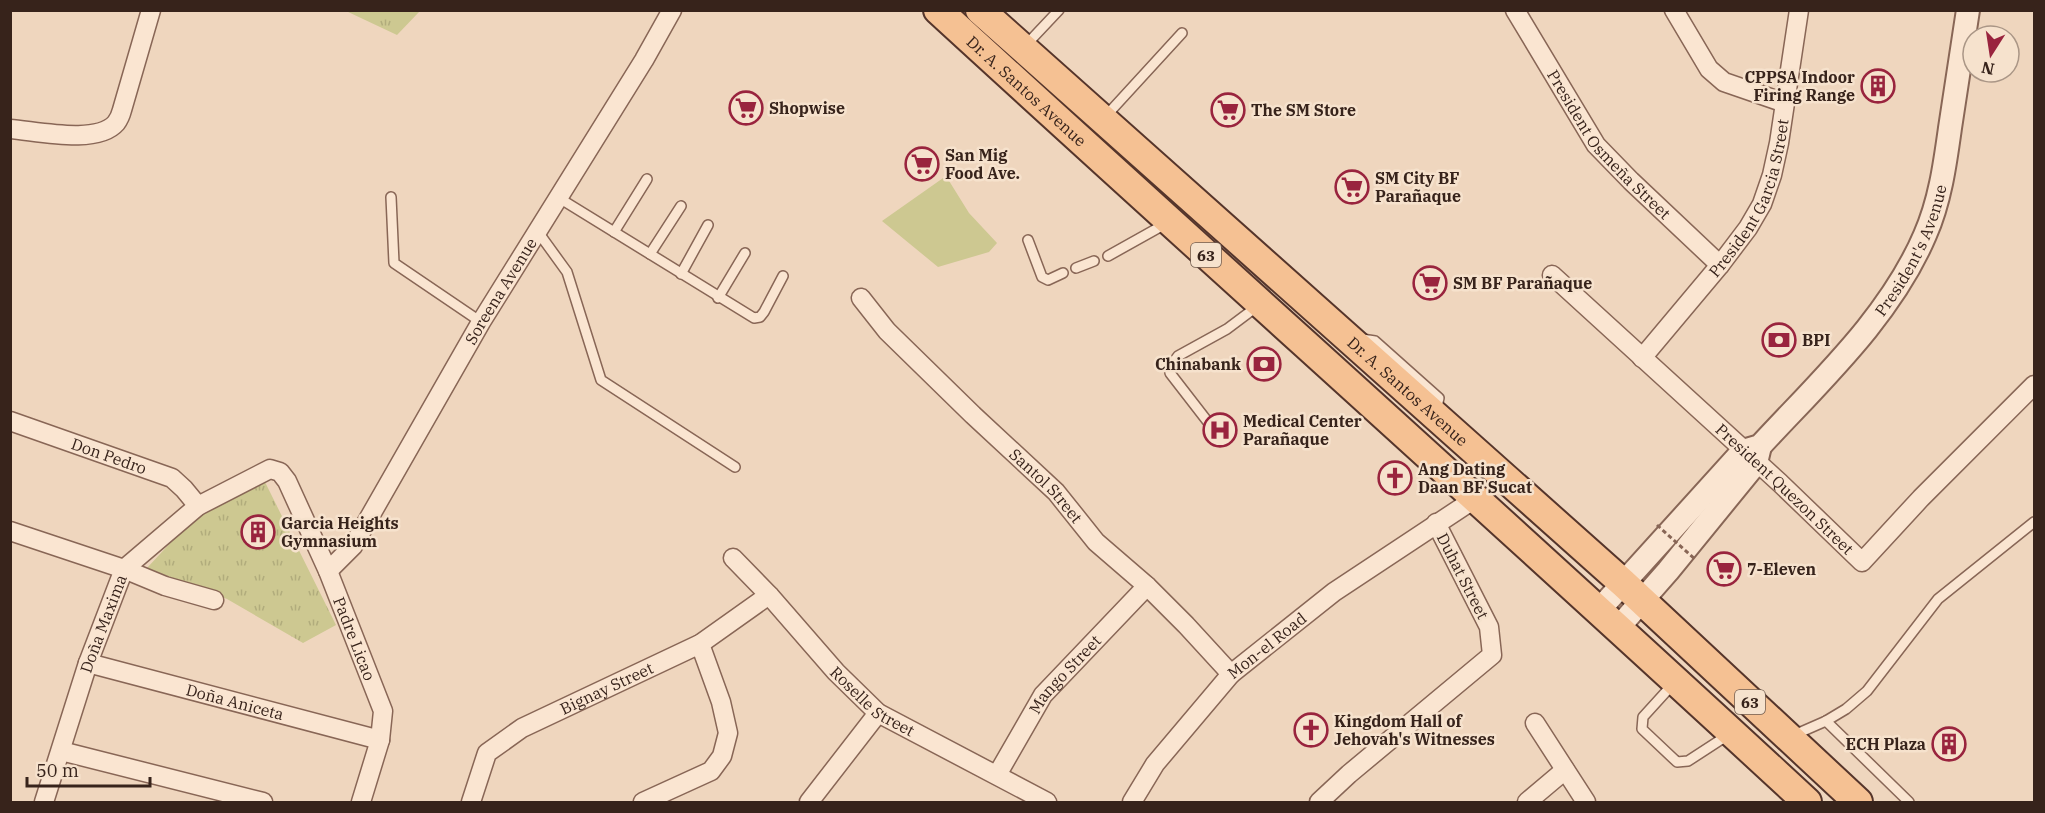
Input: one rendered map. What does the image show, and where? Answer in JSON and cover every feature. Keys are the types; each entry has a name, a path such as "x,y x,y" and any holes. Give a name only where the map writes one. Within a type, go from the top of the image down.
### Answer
{"main road":[{"name":"Dr. A. Santos Avenue","path":"938,10 1346,337 1633,592 1858,802"},
{"name":"Dr. A. Santos Avenue","path":"980,10 1022,49 1169,222 1476,498 1807,802"}],"street":[{"path":"10,129 80,135 102,133 116,123 123,110 151,10"},
{"name":"Soreena Avenue","path":"328,571 353,546 481,322 560,198 672,10"},
{"name":"President Osmeña Street","path":"1515,10 1596,145 1631,182 1720,265"},
{"path":"1674,10 1709,69 1724,82 1785,103"},
{"name":"President Garcia Street","path":"1642,358 1720,265 1748,228 1762,204 1772,175 1799,10"},
{"name":"President's Avenue","path":"1608,619 1753,453 1836,364 1906,276 1926,233 1941,184 1968,10"},
{"name":"President Quezon Street","path":"1552,275 1642,358 1753,453 1862,562 1921,498 2034,385"},
{"name":"Santol Street","path":"861,298 887,331 1056,492 1096,542 1147,586 1231,674"},
{"name":"Don Pedro","path":"10,421 172,478 198,506"},
{"name":"Doña Maxima","path":"44,802 88,663 124,569 198,506 270,469 280,472 287,481"},
{"name":"Padre Licao","path":"287,481 328,571 382,711 380,741 361,802"},
{"name":"Mon-el Road","path":"1132,802 1155,764 1231,674 1334,592 1476,498"},
{"name":"Duhat Street","path":"1319,802 1349,774 1492,655 1489,627 1436,523"},
{"path":"10,531 124,569 165,586 214,600"},
{"name":"Roselle Street","path":"733,558 769,595 836,672 878,713 1047,802"},
{"name":"Mango Street","path":"997,775 1043,695 1147,586"},
{"name":"Bignay Street","path":"471,802 487,753 522,728 700,644 769,595"},
{"path":"643,802 711,771 722,756 728,733 721,702 700,644"},
{"name":"Doña Aniceta","path":"88,663 380,741"},
{"path":"809,802 878,713"},
{"path":"1535,723 1586,802"},
{"path":"61,751 263,802"},
{"path":"1527,802 1565,770"}],"lane":[{"path":"1022,49 1059,10"},
{"path":"1091,131 1182,33"},
{"path":"614,232 647,179"},
{"path":"391,197 394,263 481,322"},
{"path":"560,198 718,298 754,318 760,317 783,276"},
{"path":"650,254 681,206"},
{"path":"1108,256 1169,222"},
{"path":"681,274 708,225"},
{"path":"538,232 567,272 601,380 735,467"},
{"path":"1028,240 1042,277 1048,280 1063,273"},
{"path":"718,298 745,253"},
{"path":"1076,268 1094,261"},
{"path":"1218,435 1170,374 1172,364 1178,356 1227,329 1260,304"},
{"path":"1789,738 1826,722 1846,709 1875,684 1938,599 2034,522"},
{"path":"1676,680 1643,717 1642,729 1677,762 1682,763 1731,732"},
{"path":"1826,722 1909,802"}],"path":[{"path":"1657,525 1696,560"}],"green space":[{"path":"346,11 420,11 397,35"},
{"path":"946,176 969,213 997,243 989,252 938,267 882,221"},
{"path":"263,478 336,625 303,643 227,599 147,568 198,513"}],"place":[{"name":"CPPSA Indoor Firing Range","path":"1878,86"},
{"name":"Shopwise","path":"746,108"},
{"name":"The SM Store","path":"1228,110"},
{"name":"San Mig Food Ave.","path":"922,164"},
{"name":"SM City BF Parañaque","path":"1352,187"},
{"name":"SM BF Parañaque","path":"1430,283"},
{"name":"BPI","path":"1779,340"},
{"name":"Chinabank","path":"1264,364"},
{"name":"Medical Center Parañaque","path":"1220,430"},
{"name":"Ang Dating Daan BF Sucat","path":"1395,478"},
{"name":"Garcia Heights Gymnasium","path":"258,532"},
{"name":"7-Eleven","path":"1724,569"},
{"name":"Kingdom Hall of Jehovah's Witnesses","path":"1311,730"},
{"name":"ECH Plaza","path":"1949,744"}]}
